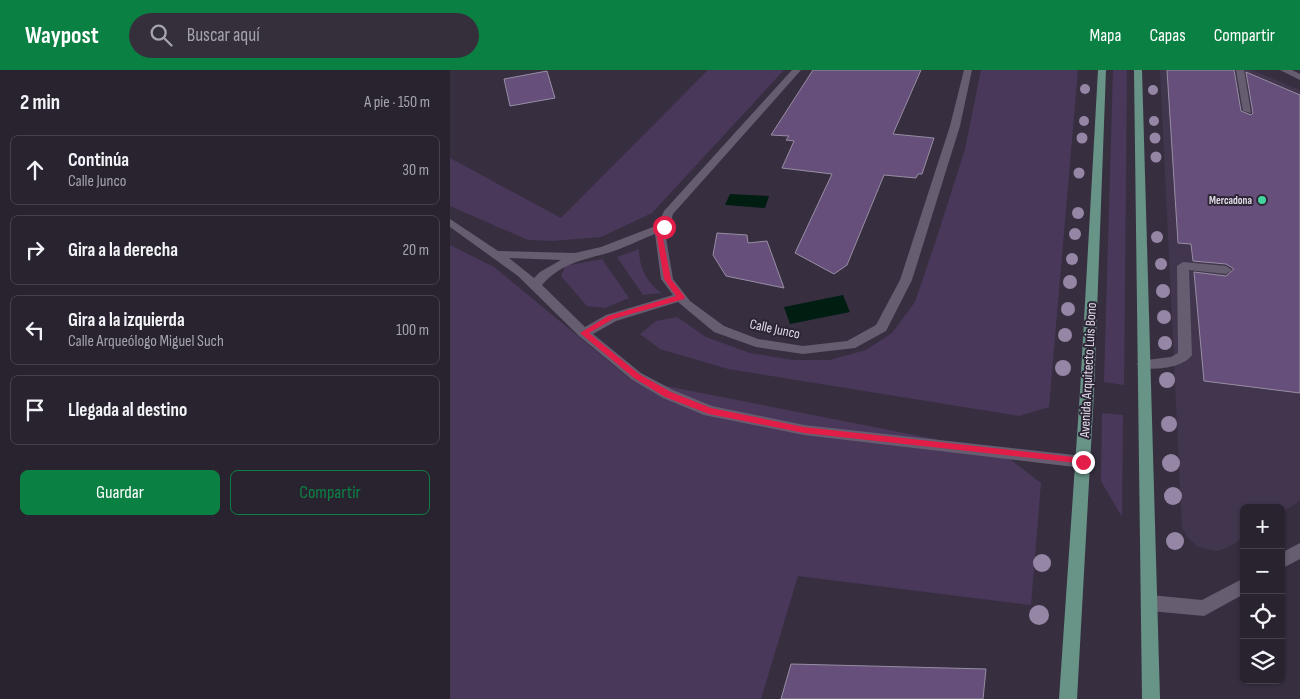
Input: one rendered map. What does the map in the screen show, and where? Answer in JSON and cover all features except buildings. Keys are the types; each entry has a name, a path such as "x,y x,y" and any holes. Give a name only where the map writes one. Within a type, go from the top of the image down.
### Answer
{"main road":[{"name":"Avenida Arquitecto Luis Bono","path":"1068,699 1083,462 1102,70"},
{"path":"1138,70 1151,699"}],"street":[{"name":"Calle Junco","path":"797,70 668,213 660,238 667,279 681,297 719,329 756,343 803,350 850,345 881,328 906,280 954,126 968,70"},
{"path":"1240,70 1248,111"},
{"path":"1284,70 1300,77"},
{"path":"450,222 499,254 584,333 636,376 668,394 709,411 804,430 1083,462"},
{"path":"499,254 575,257 605,250 664,227"},
{"path":"535,286 544,275 575,257"},
{"path":"1144,364 1174,361 1185,355 1183,266 1226,270"},
{"path":"584,333 611,318 681,297"},
{"path":"1285,559 1300,550"},
{"path":"1150,603 1204,608 1240,587"}],"shaded area":[{"path":"708,70 784,70 652,213 601,237 552,241 528,240 450,206 450,158 561,218"},
{"path":"981,70 1078,70 1049,407 1019,416 728,369 660,349 640,334 656,321 677,317 706,337 750,353 793,360 830,360 866,350 892,333 915,302 937,237 965,149"},
{"path":"1113,70 1127,70 1124,385 1104,382"},
{"path":"1160,70 1252,70 1300,90 1300,501 1285,510 1285,504 1240,504 1240,540 1227,548 1217,551 1198,547 1187,537 1182,527"},
{"path":"730,194 769,196 765,208 725,205"},
{"path":"450,245 494,267 630,379 1001,452 1041,483 1031,605 798,576 761,699 450,699"},
{"path":"639,249 640,262 648,280 662,293 643,295 617,257"},
{"path":"602,259 629,298 605,308 587,306 561,276 565,266"},
{"path":"843,295 850,312 790,324 784,307"},
{"path":"1102,413 1123,415 1122,517 1101,481"}],"place":[{"name":"Mercadona","path":"1262,200"}],"route":[{"path":"664,227 660,238 667,279 681,297 644,306 611,318 584,333 636,376 668,394 709,411 804,430 986,449 1083,462"}]}
